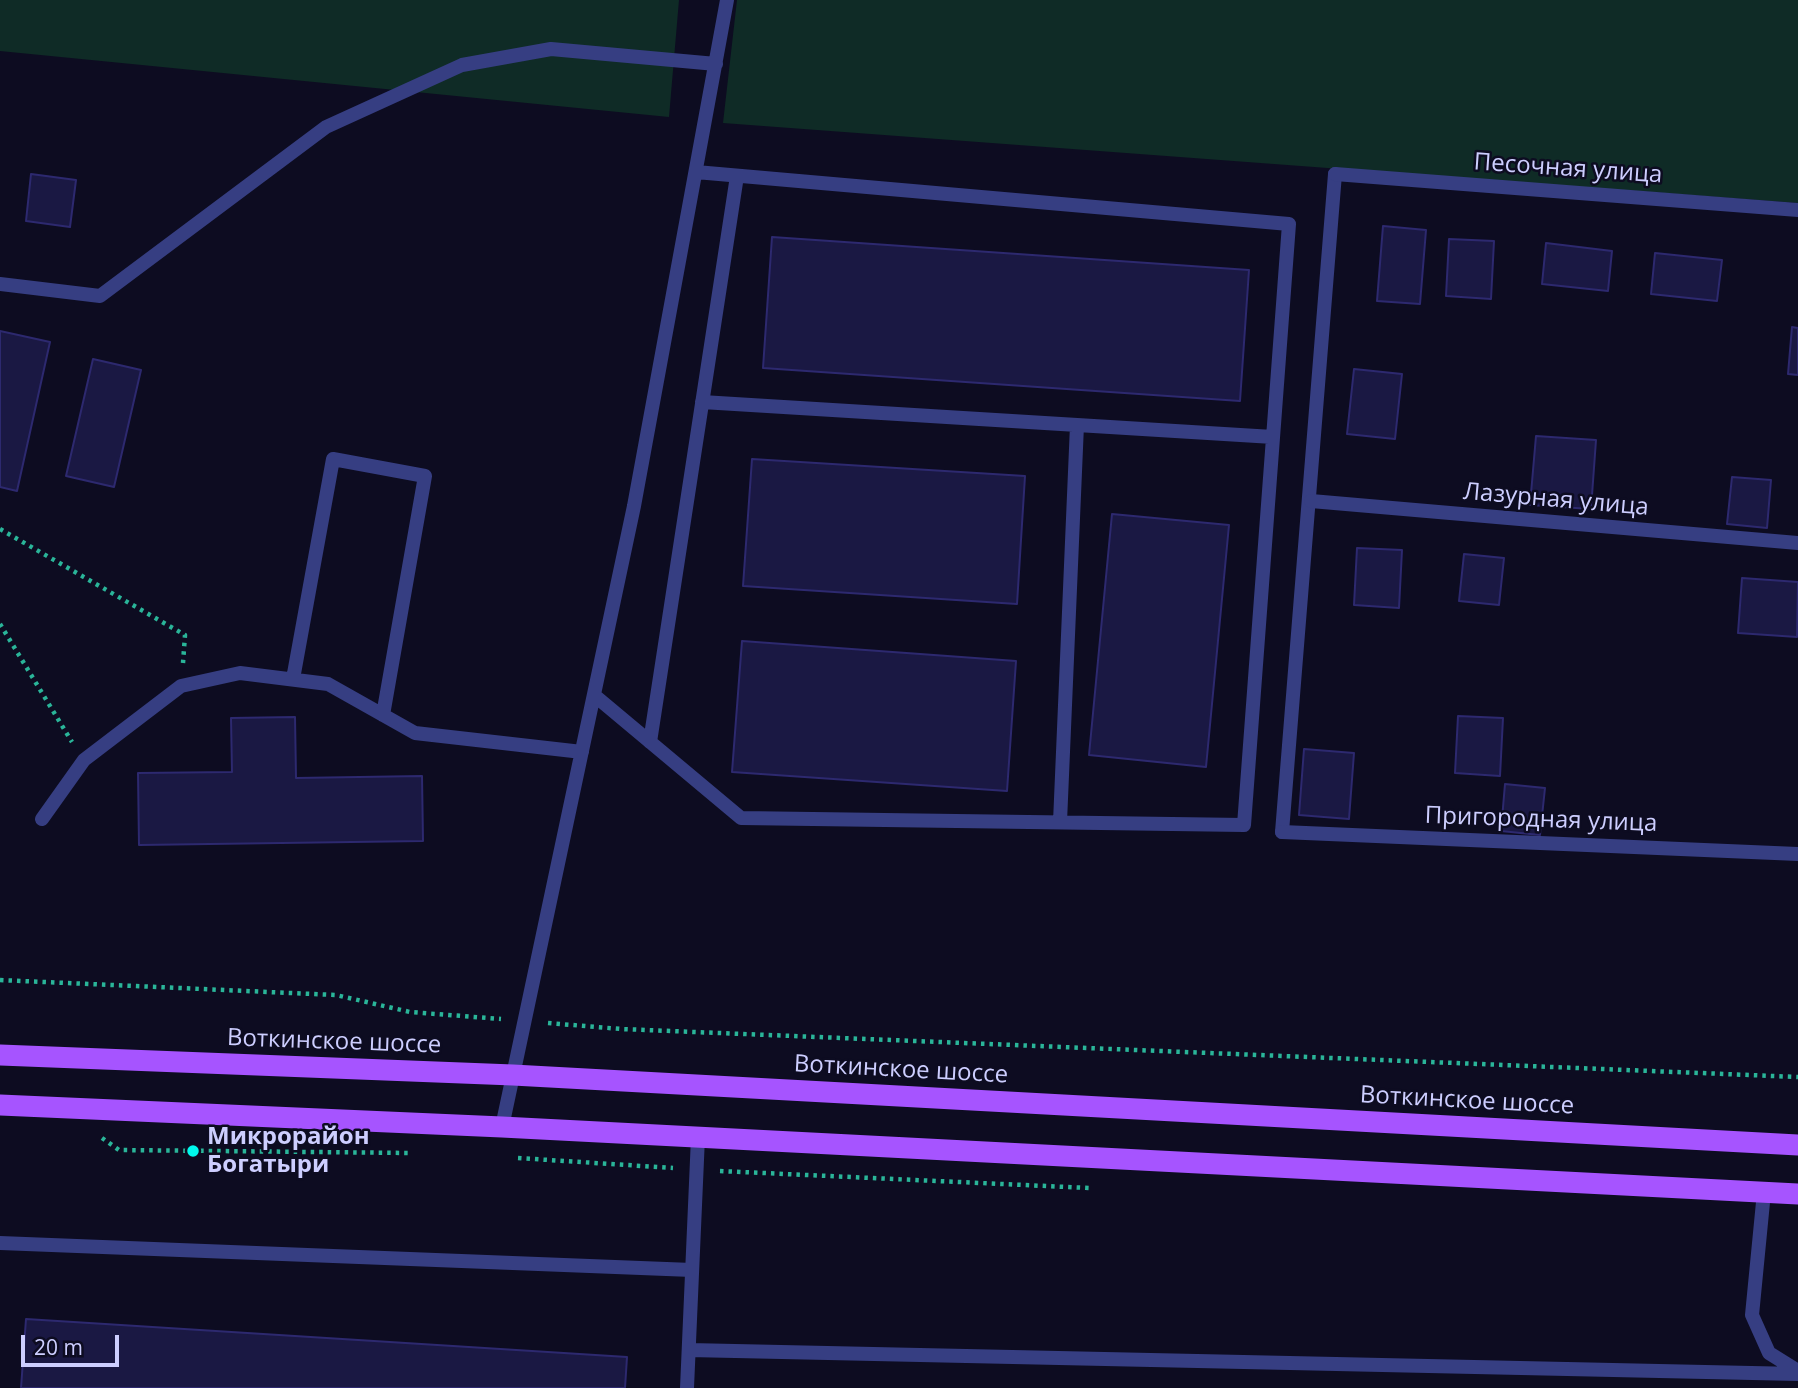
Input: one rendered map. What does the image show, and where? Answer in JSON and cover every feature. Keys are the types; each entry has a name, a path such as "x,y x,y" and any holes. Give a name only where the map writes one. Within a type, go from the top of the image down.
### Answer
{"main road":[{"name":"Воткинское шоссе","path":"0,1055 513,1075 1798,1145"},
{"path":"0,1105 502,1127 1798,1194"}],"street":[{"path":"502,1127 634,506 727,0"},
{"path":"0,284 100,296 326,127 462,65 551,50 716,64"},
{"path":"594,695 741,818 1244,825 1289,224 696,172"},
{"name":"Песочная улица","path":"1311,501 1335,174 1798,210"},
{"path":"650,742 737,176"},
{"path":"702,402 1273,438"},
{"path":"1060,822 1077,425"},
{"path":"293,680 333,459 425,476 383,715"},
{"name":"Лазурная улица","path":"1311,501 1798,543"},
{"name":"Пригородная улица","path":"1311,501 1282,832 1798,854"},
{"path":"42,820 84,760 181,686 240,673 328,684 415,733 582,752"},
{"path":"687,1388 698,1137"},
{"path":"1764,1192 1752,1315 1769,1353 1798,1373"},
{"path":"0,1244 692,1270"},
{"path":"689,1350 1798,1373"}],"path":[{"path":"0,529 185,635 181,686"},
{"path":"0,624 84,760"},
{"path":"0,980 336,995 410,1012 621,1029 1798,1077"},
{"path":"99,1136 119,1150 290,1154 424,1153"},
{"path":"505,1157 696,1170 1097,1188"}],"green space":[{"path":"0,0 679,0 669,117 0,51"},
{"path":"737,0 1798,0 1798,203 723,123"}],"building":[{"path":"31,174 76,180 70,227 26,221"},
{"path":"1383,226 1426,230 1420,304 1377,301"},
{"path":"772,237 1249,270 1240,401 763,368"},
{"path":"1449,239 1494,241 1491,299 1446,296"},
{"path":"1546,243 1612,251 1608,291 1542,284"},
{"path":"1655,253 1722,260 1717,301 1651,294"},
{"path":"1792,327 1798,328 1798,375 1788,374"},
{"path":"0,331 50,342 17,491 0,487"},
{"path":"93,359 141,370 114,487 66,476"},
{"path":"1354,369 1402,374 1395,439 1347,434"},
{"path":"1536,436 1596,440 1591,509 1530,505"},
{"path":"752,459 1025,476 1017,604 743,586"},
{"path":"1732,477 1771,480 1767,528 1727,524"},
{"path":"1112,514 1229,525 1206,767 1089,755"},
{"path":"1357,548 1402,550 1399,608 1354,605"},
{"path":"1464,554 1504,558 1499,605 1459,601"},
{"path":"1742,578 1798,582 1797,637 1738,633"},
{"path":"742,641 1016,661 1007,791 732,772"},
{"path":"1458,716 1503,718 1500,776 1455,773"},
{"path":"295,717 296,778 422,776 423,841 139,845 138,773 232,772 231,718"},
{"path":"1304,749 1354,753 1349,819 1299,815"},
{"path":"1505,784 1545,788 1540,835 1501,831"},
{"path":"26,1319 627,1357 625,1388 21,1388"}],"place":[{"name":"Микрорайон Богатыри","path":"193,1151"}]}
